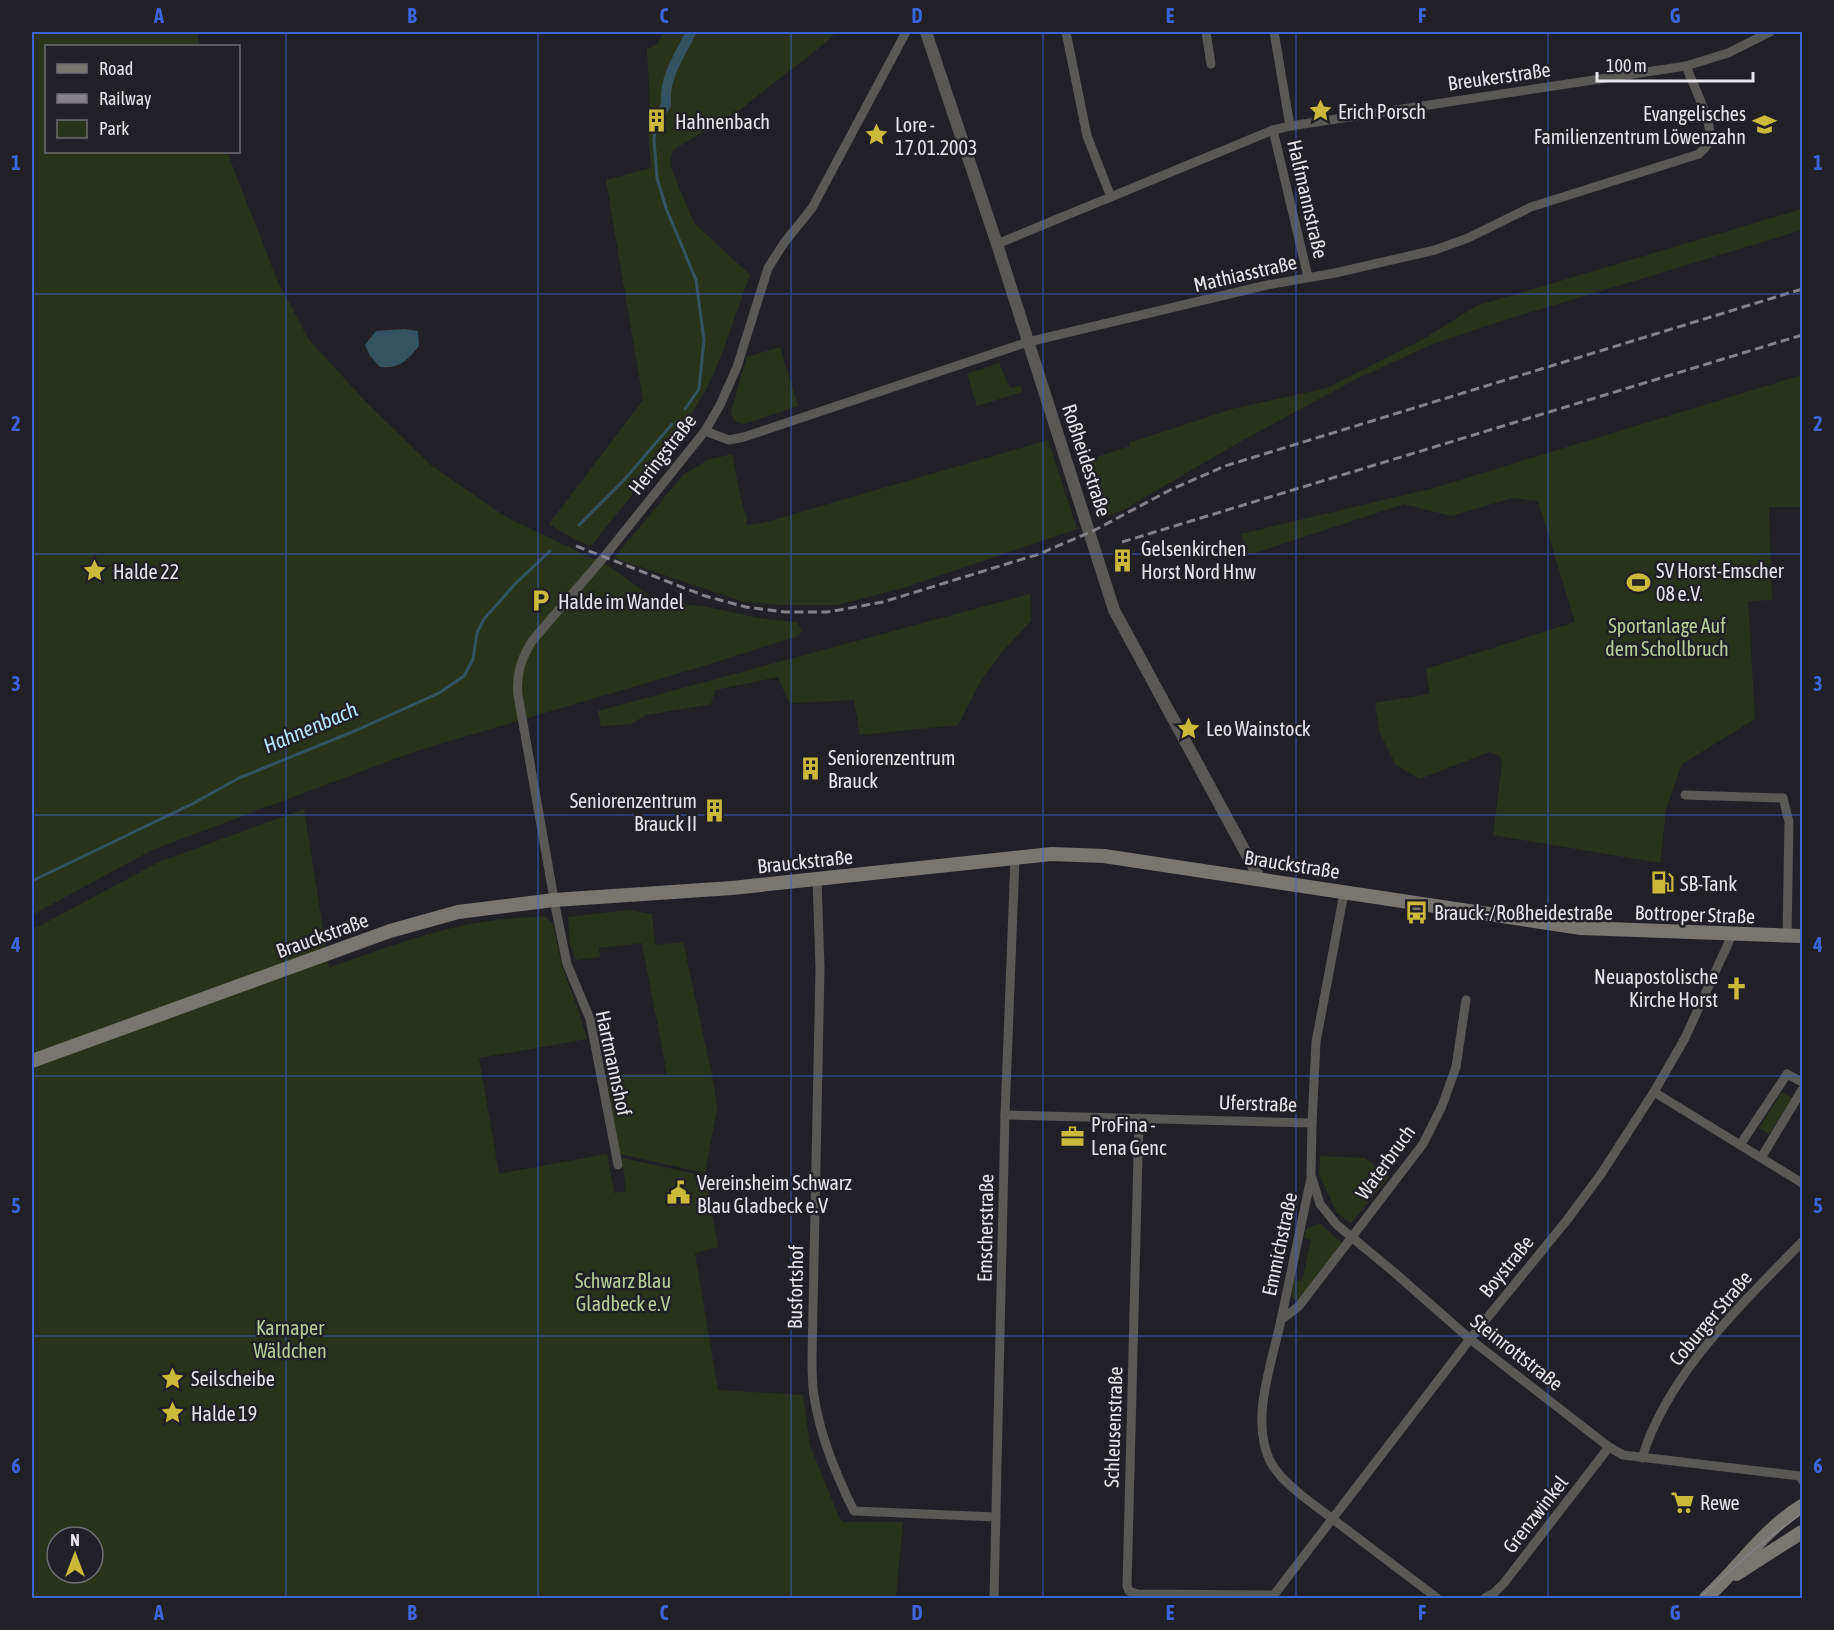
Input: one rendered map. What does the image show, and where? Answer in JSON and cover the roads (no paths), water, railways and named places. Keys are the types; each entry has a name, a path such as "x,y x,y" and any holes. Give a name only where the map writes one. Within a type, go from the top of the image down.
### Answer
{"main road":[{"name":"Brauckstraße","path":"32,1061 390,931 458,912 554,900 732,888 1069,853 1104,856 1602,930"},
{"name":"Bottroper Straße","path":"1602,930 1803,936"},
{"path":"1706,1599 1727,1579 1754,1546 1790,1514 1803,1506"},
{"path":"1727,1579 1803,1532"}],"street":[{"name":"Heringstraße","path":"554,900 518,695 518,674 521,662 532,641 705,431 737,367 768,268 784,243 812,208 906,32"},
{"name":"Roßheidestraße","path":"926,32 997,244 1114,610 1260,879"},
{"path":"1066,32 1087,136 1111,197"},
{"path":"1206,32 1211,64"},
{"path":"1274,32 1290,126"},
{"name":"Breukerstraße","path":"997,244 1273,130 1686,66 1728,53 1770,32"},
{"name":"Mathiasstraße","path":"705,431 729,440 744,437 1028,342 1308,277 1424,253 1452,245 1531,207 1699,154 1710,140 1710,129 1686,66"},
{"name":"Halfmannstraße","path":"1273,130 1308,277"},
{"path":"1685,795 1783,798 1789,822 1787,936"},
{"name":"Emscherstraße","path":"994,1599 1005,1115 1015,858"},
{"name":"Busfortshof","path":"817,879 820,968 812,1358 814,1396 822,1429 837,1477 854,1511 996,1517"},
{"name":"Uferstraße","path":"1005,1115 1312,1123 1316,1042 1344,893"},
{"name":"Hartmannshof","path":"554,900 567,964 590,1019 618,1165"},
{"name":"Boystraße","path":"1274,1597 1470,1339 1567,1220 1601,1174 1654,1092 1685,1038 1732,934"},
{"name":"Waterbruch","path":"1353,1237 1358,1227 1423,1144 1442,1106 1456,1067 1466,1000"},
{"path":"1740,1145 1787,1074 1803,1082"},
{"path":"1761,1158 1803,1090"},
{"path":"1654,1092 1803,1183"},
{"name":"Schleusenstraße","path":"1139,1118 1127,1586 1129,1592 1137,1593 1274,1597"},
{"name":"Steinrottstraße","path":"1312,1123 1311,1175 1320,1204 1337,1225 1470,1339 1609,1447 1623,1455 1642,1458 1802,1477"},
{"name":"Emmichstraße","path":"1311,1175 1261,1412 1262,1436 1271,1461 1283,1479 1332,1518"},
{"name":"Emmichstraße","path":"1281,1320 1299,1306 1353,1237"},
{"name":"Coburger Straße","path":"1642,1458 1648,1438 1678,1385 1707,1344 1742,1303 1803,1242"},
{"name":"Grenzwinkel","path":"1485,1599 1504,1583 1609,1447"},
{"path":"1332,1518 1437,1599"}],"water":[{"path":"404,329 418,331 419,346 398,365 380,367 370,356 365,345 376,331"}],"waterway":[{"name":"Hahnenbach","path":"666,101 670,74 691,32"},
{"name":"Hahnenbach","path":"658,118 666,105"},
{"name":"Hahnenbach","path":"655,129 657,178 666,208 696,280 704,340 699,389 685,409"},
{"name":"Hahnenbach","path":"579,525 625,479 672,424"},
{"name":"Hahnenbach","path":"32,881 192,804 239,778 357,730 439,693 464,676 473,659 477,633 484,619 515,584 550,551"}],"tram line":[{"path":"1699,1598 1756,1548 1802,1513"}],"railway":[{"path":"576,546 705,596 746,607 785,612 828,612 883,602 1039,554 1095,530 1170,490 1225,466 1802,289"},
{"path":"1122,542 1802,335"}],"place":[{"name":"Erich Porsch","path":"1320,111"},
{"name":"Hahnenbach","path":"657,121"},
{"name":"Evangelisches Familienzentrum Löwenzahn","path":"1764,125"},
{"name":"Lore - 17.01.2003","path":"877,135"},
{"name":"Gelsenkirchen Horst Nord Hnw","path":"1123,560"},
{"name":"Halde 22","path":"95,571"},
{"name":"SV Horst-Emscher 08 e.V.","path":"1638,582"},
{"name":"Halde im Wandel","path":"540,601"},
{"name":"Leo Wainstock","path":"1188,728"},
{"name":"Seniorenzentrum Brauck","path":"810,769"},
{"name":"Seniorenzentrum Brauck II","path":"715,811"},
{"name":"SB-Tank","path":"1662,883"},
{"name":"Brauck-/Roßheidestraße","path":"1416,912"},
{"name":"Neuapostolische Kirche Horst","path":"1736,988"},
{"name":"ProFina - Lena Genc","path":"1073,1136"},
{"name":"Vereinsheim Schwarz Blau Gladbeck e.V","path":"679,1193"},
{"name":"Seilscheibe","path":"173,1378"},
{"name":"Halde 19","path":"173,1413"},
{"name":"Rewe","path":"1682,1502"}],"park label":[{"name":"Sportanlage Auf dem Schollbruch","path":"1667,636"},
{"name":"Schwarz Blau Gladbeck e.V","path":"623,1292"},
{"name":"Karnaper Wäldchen","path":"290,1338"}]}
